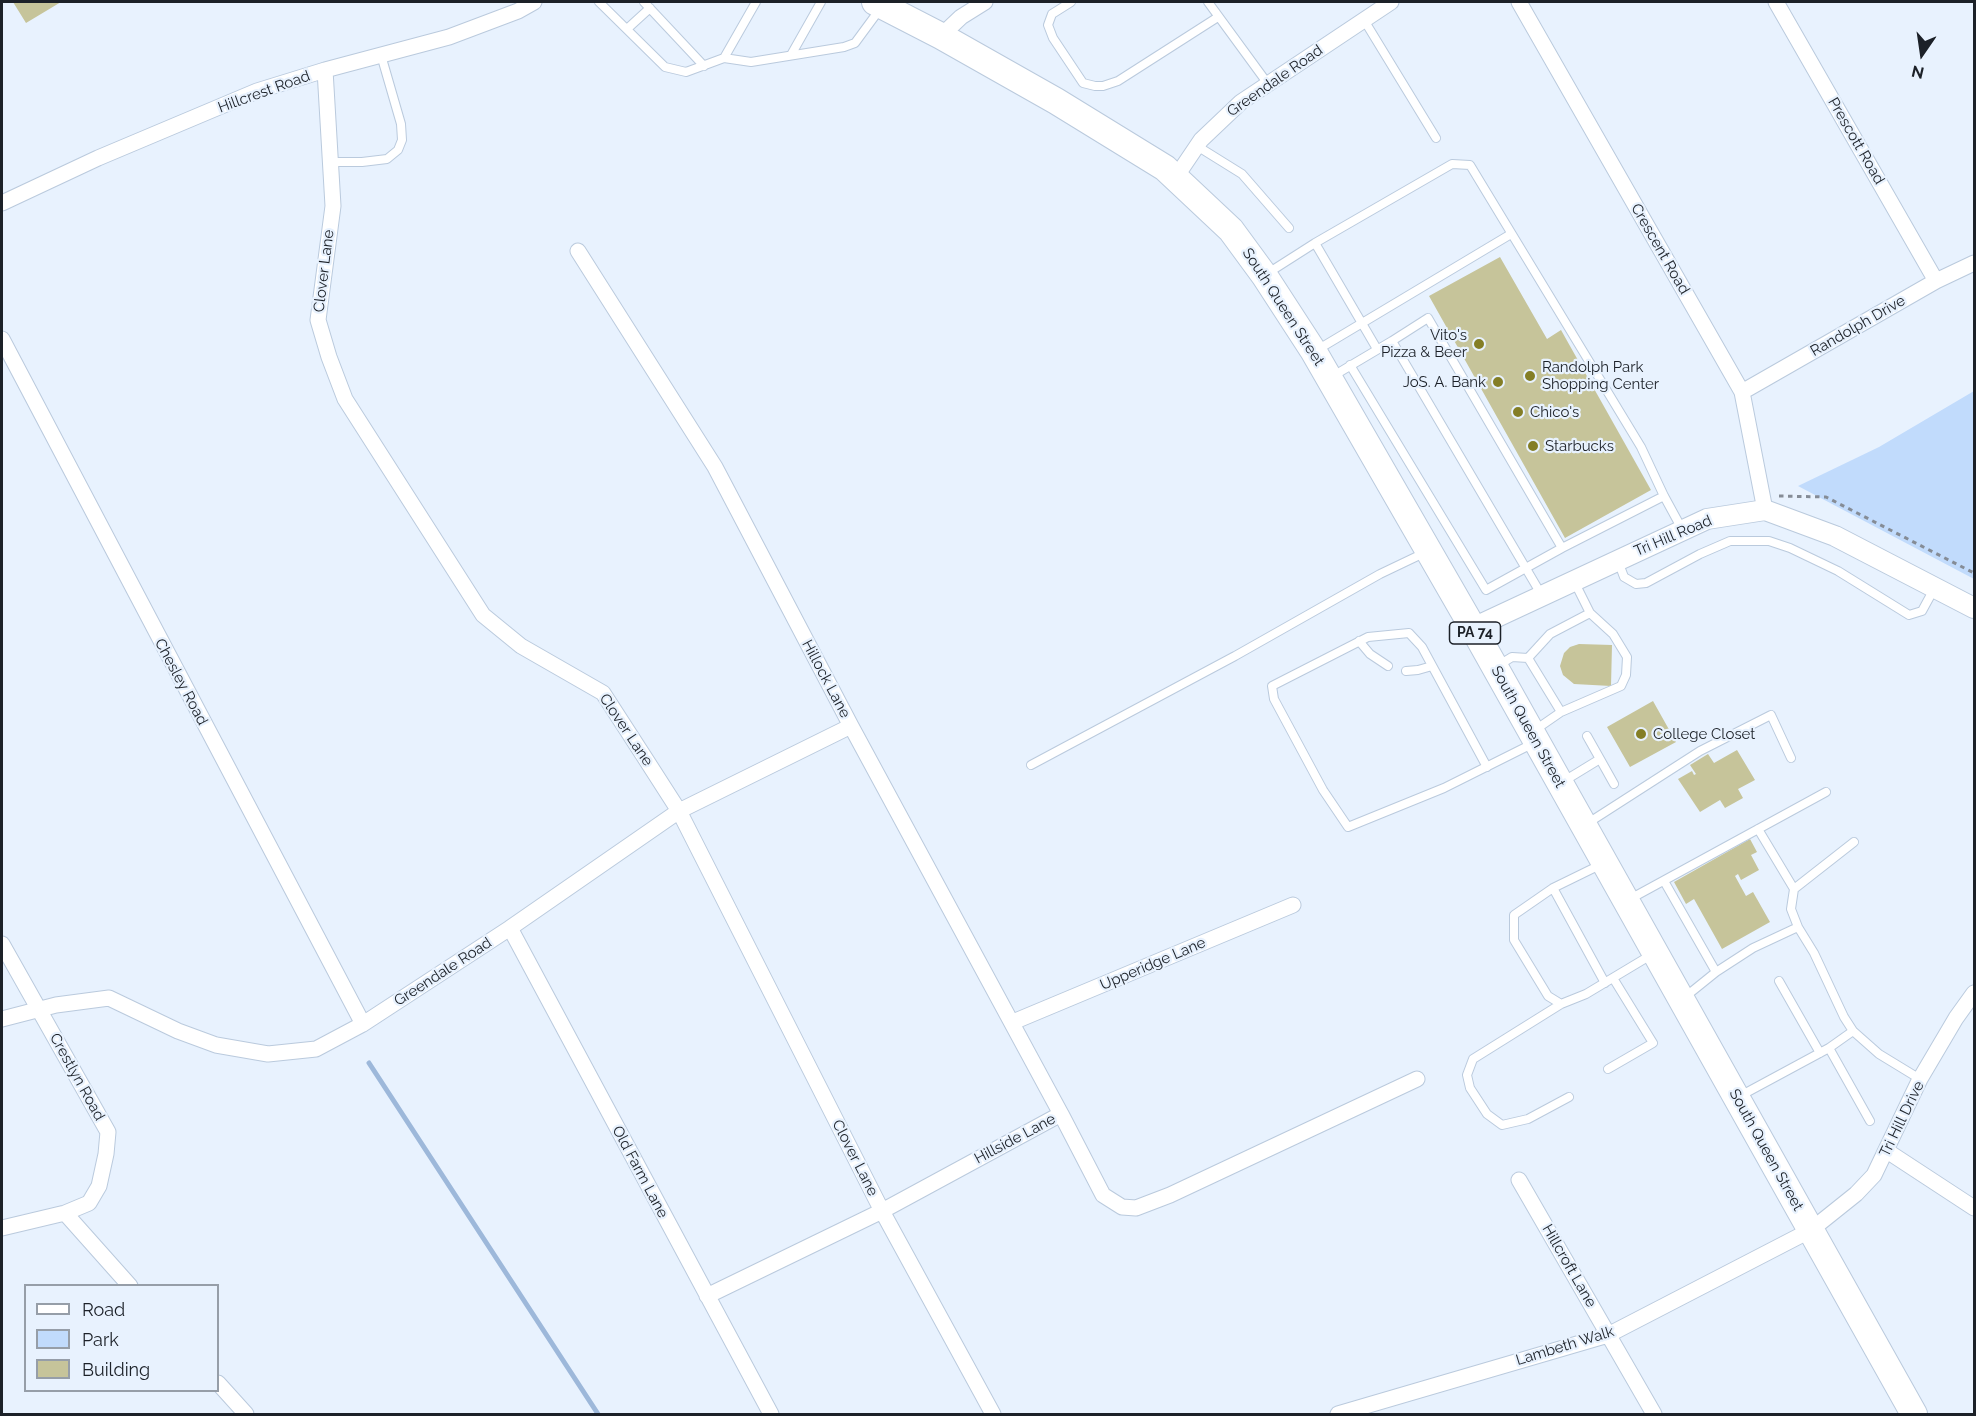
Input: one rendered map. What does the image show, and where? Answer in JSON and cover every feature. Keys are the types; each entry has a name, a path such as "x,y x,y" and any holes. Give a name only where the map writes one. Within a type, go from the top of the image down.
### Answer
{"main road":[{"name":"South Queen Street","path":"879,4 1056,101 1165,168 1231,230 1264,275 1314,352 1340,372 1428,551 1914,1414"}],"street":[{"name":"Hillcrest Road","path":"2,203 98,158 246,96 325,70 449,37 518,11 534,2"},
{"path":"941,36 961,17 985,2"},
{"name":"Greendale Road","path":"1176,177 1197,146 1219,121 1241,102 1391,2"},
{"name":"Crescent Road","path":"1519,2 1742,393 1764,503"},
{"name":"Prescott Road","path":"1776,2 1936,281"},
{"name":"Clover Lane","path":"325,70 333,206 318,320 328,357 345,399 483,615 521,646 603,693 679,811 882,1211 993,1414"},
{"name":"Hillock Lane","path":"578,252 715,467 851,726 1061,1114"},
{"name":"Randolph Drive","path":"1742,393 1936,281 1974,263"},
{"name":"Chesley Road","path":"2,339 286,882 363,1024"},
{"name":"Tri Hill Road","path":"1473,628 1707,519 1764,503 1835,536 1974,608"},
{"name":"Greendale Road","path":"2,1019 56,1005 109,998 178,1031 216,1045 268,1054 316,1049 363,1024 510,928 679,811 851,726"},
{"name":"Upperidge Lane","path":"1013,1022 1293,905"},
{"name":"Old Farm Lane","path":"510,928 771,1414"},
{"name":"Crestlyn Road","path":"2,944 108,1132 99,1186 89,1203 65,1213 2,1228"},
{"name":"Tri Hill Drive","path":"1811,1230 1856,1194 1874,1174 1920,1079 1956,1018 1974,993"},
{"name":"Hillside Lane","path":"707,1296 882,1211 1061,1114 1103,1195 1122,1207 1136,1208 1170,1195 1417,1079"},
{"path":"1887,1151 1974,1208"},
{"name":"Hillcroft Lane","path":"1520,1180 1654,1414"},
{"path":"65,1213 128,1284"},
{"name":"Lambeth Walk","path":"1338,1414 1608,1335 1811,1230"},
{"path":"219,1384 246,1414"}],"lane":[{"path":"599,2 665,67 686,72 724,58 751,62 844,47 855,43 879,4"},
{"path":"644,2 704,66"},
{"path":"724,58 756,2"},
{"path":"791,55 821,2"},
{"path":"1071,2 1052,14 1048,25 1053,38 1083,82 1095,86 1118,81 1218,17"},
{"path":"1208,2 1268,84"},
{"path":"627,29 650,8"},
{"path":"1364,20 1436,138"},
{"path":"330,162 387,159 398,150 402,140 401,124 381,55"},
{"path":"1197,146 1242,174 1289,228"},
{"path":"1264,275 1315,243 1452,165 1470,165 1641,447 1682,530"},
{"path":"1314,352 1511,234"},
{"path":"1315,243 1377,349"},
{"path":"1562,548 1428,318 1340,372 1486,590 1664,496"},
{"path":"1392,341 1542,595"},
{"path":"1617,560 1624,577 1636,584 1646,583 1730,541 1769,541 1790,548 1838,571 1910,615 1922,611 1935,588"},
{"path":"1031,765 1235,656 1380,574 1428,551"},
{"path":"1487,766 1422,647 1409,633 1368,637 1272,686 1274,699 1323,790 1348,827 1444,788 1487,766 1534,737 1561,712 1621,686 1626,675 1627,657 1612,634 1590,613 1573,580"},
{"path":"1528,658 1550,634 1590,613"},
{"path":"1359,641 1370,654 1388,666"},
{"path":"1495,667 1512,657 1528,658"},
{"path":"1528,658 1561,712"},
{"path":"1406,671 1432,666"},
{"path":"1584,826 1700,751 1771,715 1791,758"},
{"path":"1587,736 1614,784"},
{"path":"1560,783 1600,759"},
{"path":"1626,902 1826,792"},
{"path":"1758,829 1794,890 1791,909 1798,927 1814,953 1853,1031 1879,1054 1920,1079"},
{"path":"1794,890 1854,842"},
{"path":"1561,1004 1548,996 1514,940 1514,915 1553,888 1605,863"},
{"path":"1664,881 1716,972"},
{"path":"1553,888 1605,982"},
{"path":"1682,1000 1716,972 1753,948 1798,927"},
{"path":"1569,1096 1528,1119 1502,1125 1487,1114 1470,1088 1467,1075 1473,1059 1561,1004 1586,994 1655,952"},
{"path":"1608,1069 1653,1042 1613,978"},
{"path":"1779,981 1820,1053"},
{"path":"1737,1098 1829,1048 1853,1031"},
{"path":"1829,1048 1870,1121"}],"path":[{"path":"1764,503 1826,496 1974,573"}],"green space":[{"path":"1974,391 1974,579 1798,486 1879,447"}],"building":[{"path":"13,2 61,2 26,23"},
{"name":"Randolph Park Shopping Center","path":"1500,257 1547,339 1561,330 1651,490 1565,538 1429,296"},
{"path":"1579,644 1612,645 1611,686 1574,684 1563,675 1560,666 1564,653 1570,647"},
{"name":"College Closet","path":"1653,701 1676,742 1630,767 1607,727"},
{"path":"1737,750 1755,780 1738,789 1743,798 1725,808 1720,800 1700,812 1678,779 1692,771 1694,775 1696,774 1690,765 1708,754 1714,763"},
{"path":"1750,839 1757,852 1751,855 1759,870 1741,880 1738,874 1735,876 1746,896 1753,892 1770,922 1722,949 1694,899 1686,904 1674,882"}],"waterway":[{"path":"369,1063 598,1414"}],"place":[{"name":"Vito's Pizza & Beer","path":"1479,344"},
{"name":"Randolph Park Shopping Center","path":"1530,376"},
{"name":"JoS. A. Bank","path":"1498,382"},
{"name":"Chico's","path":"1518,412"},
{"name":"Starbucks","path":"1533,446"},
{"name":"College Closet","path":"1641,734"}]}
